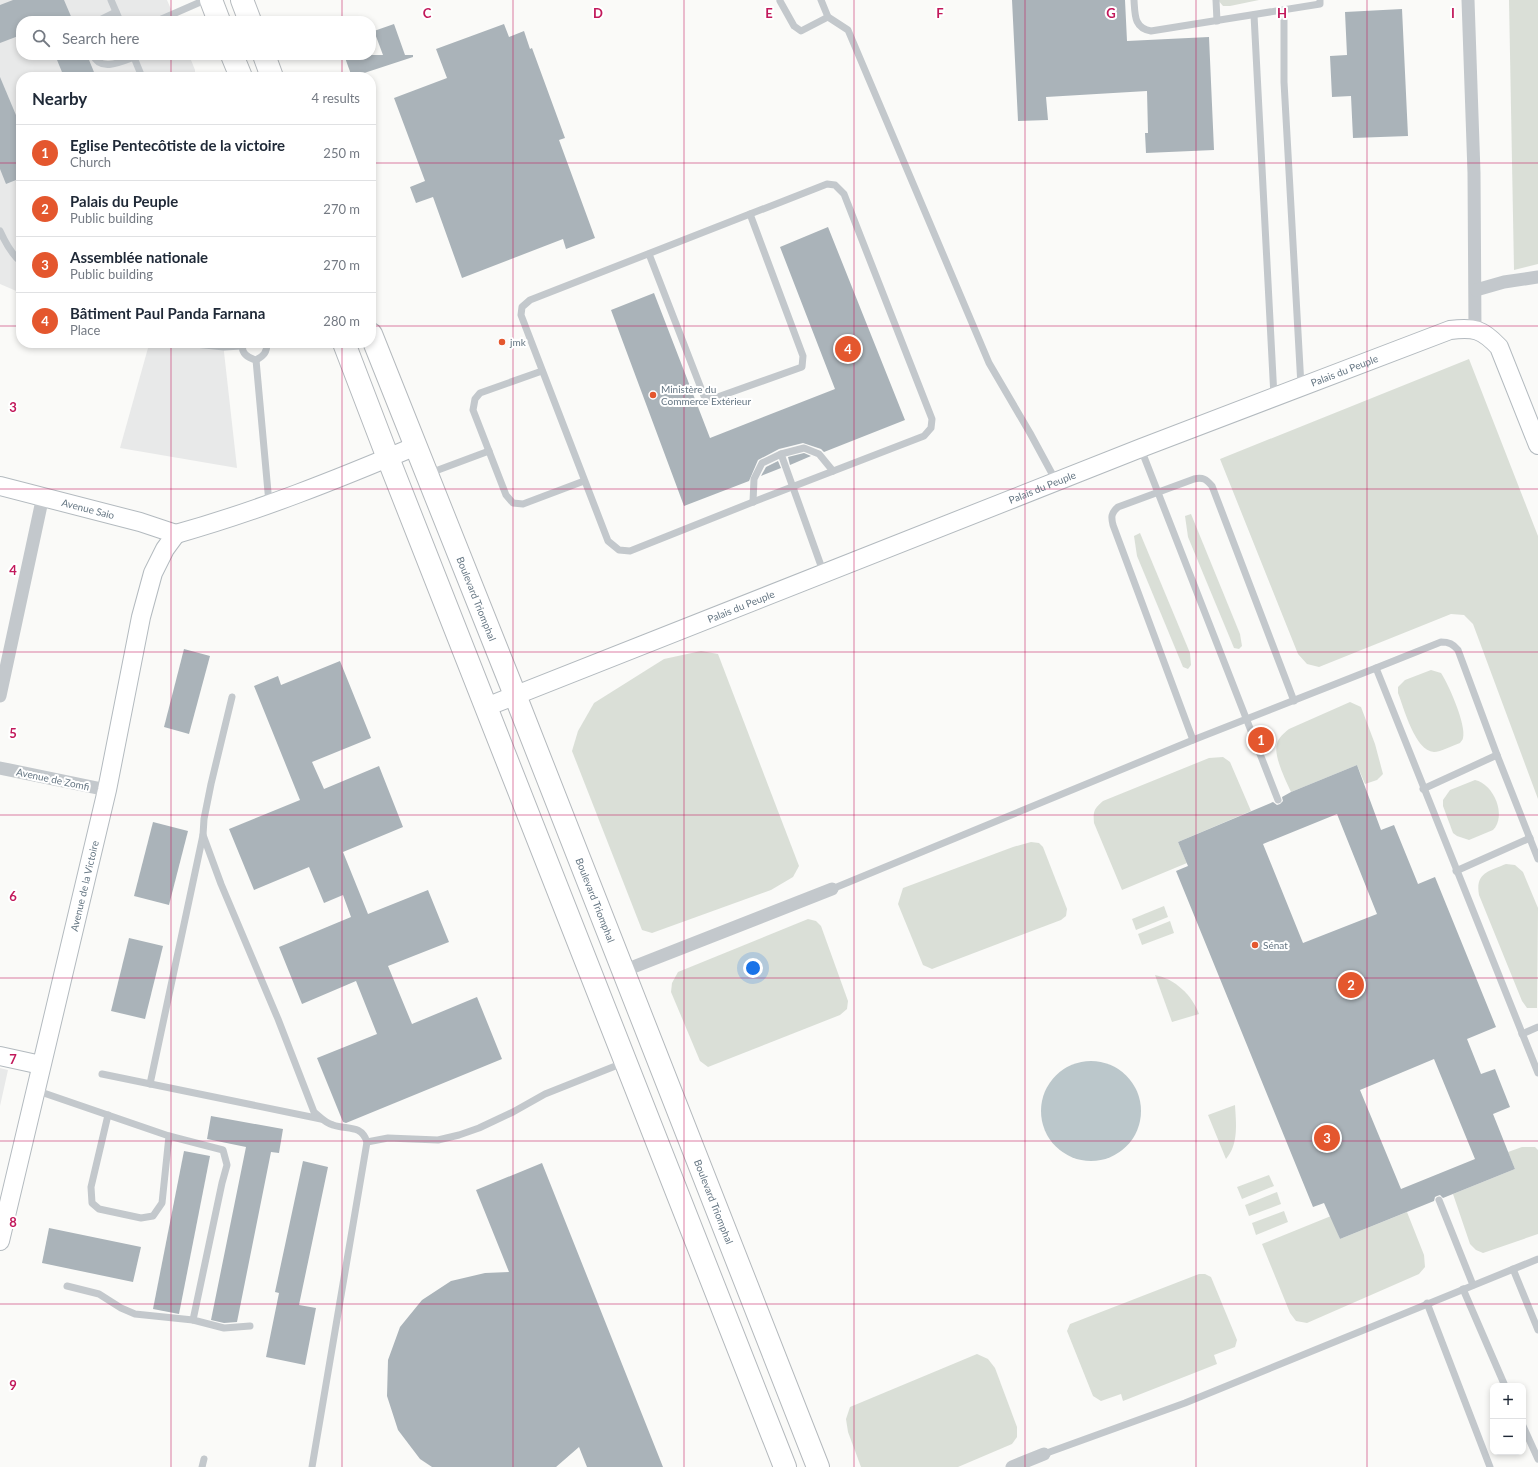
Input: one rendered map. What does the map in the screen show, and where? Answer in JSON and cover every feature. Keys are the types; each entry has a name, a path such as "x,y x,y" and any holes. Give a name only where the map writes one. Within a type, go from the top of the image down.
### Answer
{"highway":[{"path":"211,0 217,16"},
{"path":"242,0 248,16"},
{"path":"234,60 239,72"},
{"path":"266,60 270,72"},
{"name":"Boulevard Triomphal","path":"376,346 515,695 818,1467"},
{"path":"346,348 785,1467"}],"street":[{"path":"1468,0 1474,173 1476,290 1475,330"},
{"path":"1476,290 1504,282 1538,277"},
{"name":"Palais du Peuple","path":"486,707 1141,448 1450,330 1462,328 1475,330 1487,335 1499,347 1538,445"},
{"path":"176,534 269,504 416,446"},
{"name":"Avenue Saio","path":"0,486 140,522 176,534"},
{"path":"0,696 43,496"},
{"name":"Avenue de la Victoire","path":"0,1241 107,790 121,723 133,653 146,596 153,572 165,549 176,534"},
{"name":"Avenue de Zomfi","path":"0,768 107,790"},
{"path":"623,971 832,889"},
{"path":"0,1056 41,1065"},
{"path":"1012,1467 1044,1454"}],"lane":[{"path":"111,0 118,16"},
{"path":"168,16 205,0"},
{"path":"821,0 828,17 848,30 989,363 1057,482"},
{"path":"1134,0 1136,21 1140,27 1151,31 1320,4 1320,0"},
{"path":"1216,0 1217,21"},
{"path":"780,1 794,26 801,31 828,17"},
{"path":"1284,10 1284,82 1301,386"},
{"path":"108,16 116,12"},
{"path":"1254,14 1274,397"},
{"path":"96,60 101,64 114,65 125,60"},
{"path":"136,60 140,72"},
{"path":"827,184 835,185 844,194 932,419 931,428 924,436 630,551 619,550 608,542 521,315 522,307 530,300 649,254 827,184"},
{"path":"649,254 704,396 712,399 802,367 803,356 750,214"},
{"path":"0,231 16,258"},
{"path":"244,348 249,358 256,360 262,357 266,352 266,348"},
{"path":"256,360 269,504"},
{"path":"542,371 480,393 476,399 473,410 506,495 513,503 523,504 584,481"},
{"path":"753,502 754,479 762,463 781,454 804,448 819,454 833,471"},
{"path":"1141,448 1278,800"},
{"path":"427,474 489,451"},
{"path":"781,454 824,574"},
{"path":"1193,740 1113,525 1111,516 1113,511 1118,507 1201,477 1207,480 1212,486 1294,701"},
{"path":"832,889 1193,740 1441,642 1453,644 1458,650 1496,755 1538,859"},
{"path":"1376,668 1423,789 1538,1073"},
{"path":"150,1084 203,835 204,819 211,784 232,697"},
{"path":"1423,789 1496,755"},
{"path":"203,835 221,884 278,1019 314,1112 321,1119 331,1125 358,1130 365,1136 367,1142 312,1467"},
{"path":"1456,871 1530,838"},
{"path":"1522,1034 1538,1027"},
{"path":"367,1142 388,1138 438,1140 459,1135 513,1112 546,1094 625,1062"},
{"path":"102,1074 321,1119"},
{"path":"35,1090 169,1136 224,1150 227,1165 193,1320"},
{"path":"108,1115 92,1187 92,1203 99,1209 141,1218 152,1216 162,1203 169,1136"},
{"path":"1439,1200 1473,1285"},
{"path":"1044,1454 1185,1403 1538,1259"},
{"path":"1513,1269 1538,1330"},
{"path":"67,1286 99,1294 121,1308 135,1314 193,1320 224,1328 250,1326"},
{"path":"1463,1289 1504,1383"},
{"path":"1428,1303 1490,1467"},
{"path":"1526,1433 1538,1459"},
{"path":"202,1467 204,1459"}],"shaded area":[{"path":"0,0 167,0 174,16 16,16 16,60 191,60 195,72 16,72 16,291 0,284"},
{"path":"1218,0 1259,0 1223,6"},
{"path":"1509,0 1538,0 1538,264 1514,270"},
{"path":"148,348 224,348 237,468 120,448"},
{"path":"1469,359 1538,536 1538,799 1473,624 1464,615 1451,614 1319,667 1307,664 1298,654 1220,459"},
{"path":"1191,514 1240,634 1242,646 1239,649 1234,648 1188,537 1185,516"},
{"path":"1140,533 1190,653 1191,665 1188,669 1183,667 1137,556 1134,536"},
{"path":"701,651 718,654 799,866 793,877 771,890 652,933 642,930 572,751 578,731 594,703 664,659"},
{"path":"1431,670 1441,673 1444,678 1460,715 1463,732 1463,739 1460,743 1437,752 1427,750 1416,737 1411,728 1398,693 1398,687 1405,680"},
{"path":"1350,702 1361,707 1375,744 1383,774 1377,780 1365,784 1357,765 1291,792 1277,755 1276,749 1279,740 1289,729"},
{"path":"1223,757 1230,762 1251,811 1178,842 1187,863 1122,890 1094,823 1094,813 1096,808 1103,801 1209,758"},
{"path":"1475,780 1482,783 1493,794 1499,817 1493,830 1469,840 1453,833 1443,806 1443,800 1450,790"},
{"path":"1031,842 1039,843 1043,847 1067,909 1066,916 1061,920 932,969 923,965 898,904 903,888 1013,847"},
{"path":"1506,864 1515,865 1523,872 1538,908 1537,1008 1527,1008 1522,1001 1479,895 1478,888 1481,877 1489,871"},
{"path":"1164,906 1168,917 1136,930 1132,919"},
{"path":"808,919 816,921 821,926 848,1001 847,1009 840,1015 708,1067 700,1061 671,992 672,983 678,972"},
{"path":"1170,921 1174,933 1142,945 1138,934"},
{"path":"1155,975 1169,980 1182,989 1192,1000 1199,1014 1172,1022"},
{"path":"1091,1061 1110,1065 1126,1076 1137,1092 1141,1111 1137,1130 1126,1146 1110,1157 1091,1161 1072,1157 1056,1146 1045,1130 1041,1111 1045,1092 1056,1076 1072,1065"},
{"path":"0,1068 8,1070 0,1106"},
{"path":"1235,1105 1235,1140 1226,1159 1208,1115"},
{"path":"1522,1147 1535,1147 1538,1150 1538,1234 1483,1253 1476,1250 1470,1244 1453,1194 1515,1169 1508,1152"},
{"path":"1269,1175 1274,1186 1242,1199 1237,1187"},
{"path":"1277,1192 1281,1204 1249,1216 1245,1205"},
{"path":"1284,1211 1288,1222 1256,1235 1252,1223"},
{"path":"1407,1212 1424,1255 1425,1267 1419,1274 1307,1323 1296,1321 1290,1313 1262,1244 1331,1216 1340,1239"},
{"path":"1199,1274 1205,1274 1211,1277 1237,1340 1235,1347 1214,1355 1217,1364 1123,1401 1121,1394 1101,1401 1093,1396 1067,1331 1070,1324"},
{"path":"977,1354 988,1359 995,1368 1017,1427 1017,1437 1012,1444 958,1467 861,1467 848,1432 846,1419 850,1407"}],"building":[{"path":"13,0 64,0 71,16 16,16 16,37 0,43 0,5"},
{"path":"1012,0 1125,0 1127,41 1209,37 1214,150 1146,153 1145,133 1148,133 1147,91 1046,97 1048,120 1018,121"},
{"path":"1402,9 1408,136 1353,138 1351,96 1332,97 1330,56 1347,55 1345,12"},
{"path":"394,24 405,55 413,55 413,57 367,72 350,72 346,60 376,60 376,55 383,55 376,36 376,30"},
{"path":"504,24 509,37 524,31 530,49 532,48 565,138 559,140 595,238 566,249 563,239 462,278 433,197 416,203 410,187 425,181 394,98 447,78 436,49"},
{"path":"57,60 89,60 94,72 62,72"},
{"path":"0,77 16,115 16,180 6,184 0,169"},
{"path":"828,227 905,420 824,452 821,449 803,443 779,449 758,460 749,481 684,506 611,310 654,293 710,438 835,389 780,247"},
{"path":"804,453 811,456 790,465 788,457"},
{"path":"778,461 781,468 761,476 766,467"},
{"path":"184,649 210,656 189,734 164,727"},
{"path":"340,661 371,738 312,762 324,789 379,766 403,827 343,852 368,914 428,890 449,942 388,966 412,1024 477,997 502,1059 346,1123 343,1122 317,1058 377,1034 356,981 302,1004 279,947 351,917 343,895 324,903 309,867 254,890 229,829 300,800 254,686 278,676 281,685"},
{"path":"1357,765 1381,830 1394,825 1418,884 1435,877 1496,1027 1467,1039 1481,1074 1495,1069 1510,1107 1493,1114 1515,1169 1443,1198 1440,1195 1437,1196 1435,1197 1434,1201 1340,1239 1324,1203 1313,1207 1176,871 1188,866 1178,842 1273,802 1277,805 1280,804 1283,801 1282,797","holes":["1337,814 1377,914 1303,943 1263,844","1434,1059 1475,1159 1401,1189 1360,1090"]},
{"path":"153,822 188,831 169,905 134,896"},
{"path":"129,938 163,946 145,1019 111,1011"},
{"path":"211,1116 283,1129 279,1153 271,1152 237,1322 224,1323 211,1320 246,1147 207,1139"},
{"path":"184,1151 210,1156 179,1314 153,1309"},
{"path":"303,1161 328,1167 299,1305 316,1308 305,1365 266,1357 279,1293 275,1292"},
{"path":"542,1163 663,1467 587,1467 579,1447 556,1467 432,1467 420,1459 398,1430 387,1396 388,1360 400,1327 422,1300 451,1281 485,1273 509,1272 476,1190"},
{"path":"49,1228 141,1247 133,1282 42,1263"}],"place":[{"name":"jmk","path":"502,342"},
{"name":"Bâtiment Paul Panda Farnana","path":"848,349"},
{"name":"Ministère du Commerce Extérieur","path":"653,395"},
{"name":"Eglise Pentecôtiste de la victoire","path":"1261,740"},
{"name":"Sénat","path":"1255,945"},
{"name":"Palais du Peuple","path":"1351,985"},
{"name":"Assemblée nationale","path":"1327,1138"}]}
